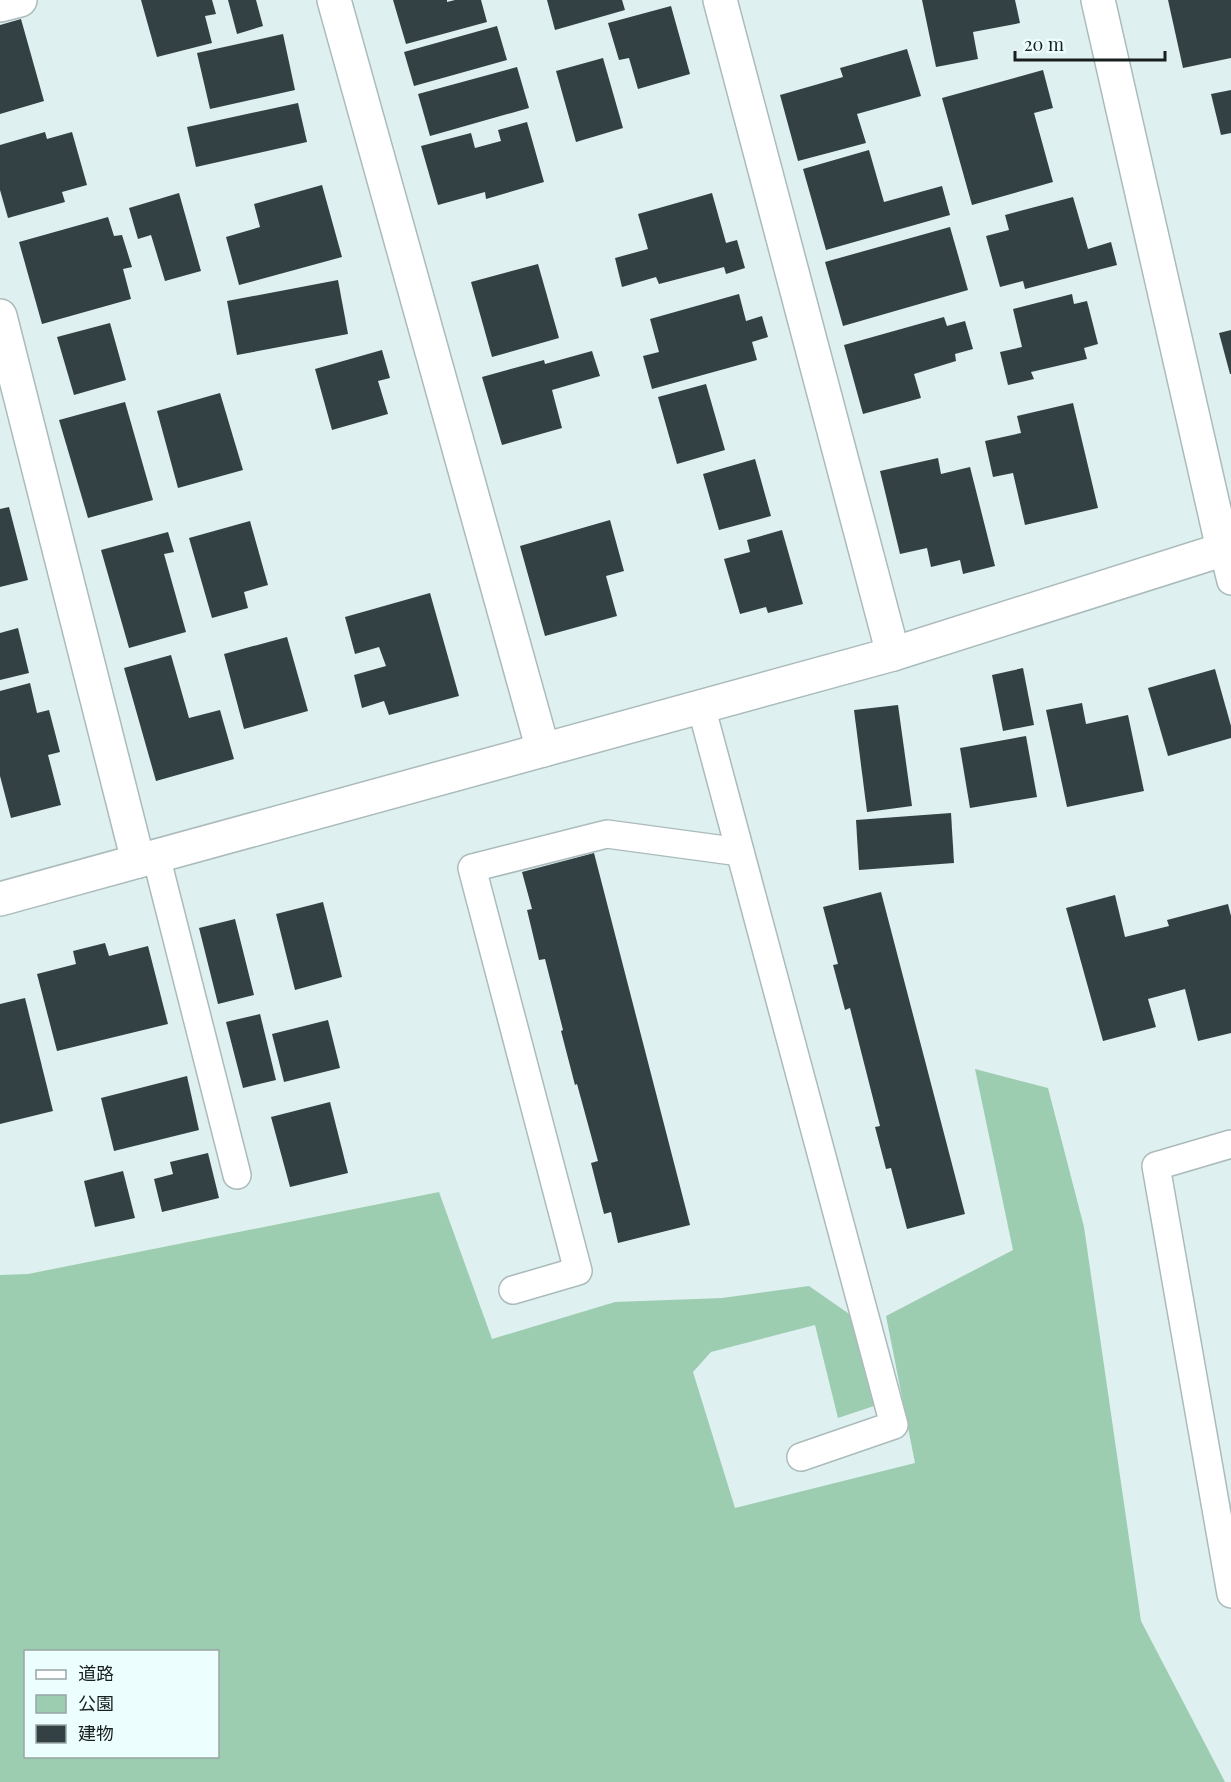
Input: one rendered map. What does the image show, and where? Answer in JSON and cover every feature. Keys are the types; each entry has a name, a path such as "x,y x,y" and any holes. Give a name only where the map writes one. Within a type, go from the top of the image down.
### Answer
{"street":[{"path":"0,5 20,0"},
{"path":"334,0 543,750"},
{"path":"720,0 894,654"},
{"path":"0,899 894,654 1227,548 1098,0"},
{"path":"0,316 147,858"}],"lane":[{"path":"1227,548 1231,581"},
{"path":"701,706 894,1425 801,1457"},
{"path":"513,1290 578,1271 472,868 607,834 740,852"},
{"path":"147,858 237,1175"},
{"path":"1231,1144 1156,1166 1231,1594"}],"green space":[{"path":"975,1069 1048,1088 1084,1227 1141,1621 1225,1782 0,1782 0,1275 28,1274 439,1192 492,1339 615,1302 722,1298 809,1286 855,1318 874,1406 838,1418 815,1325 711,1352 693,1372 735,1508 915,1463 886,1316 1013,1250"}],"building":[{"path":"141,0 212,0 216,14 205,16 212,43 157,57"},
{"path":"228,0 256,0 263,26 237,34"},
{"path":"393,0 447,0 447,2 481,0 487,22 406,44"},
{"path":"547,0 622,0 625,10 555,30"},
{"path":"922,0 1015,0 1020,23 973,32 978,59 936,67"},
{"path":"1168,0 1231,0 1231,58 1183,68"},
{"path":"671,6 690,74 638,89 629,58 619,60 608,23"},
{"path":"21,19 44,101 0,114 0,25"},
{"path":"497,26 507,60 414,86 404,52"},
{"path":"283,34 295,90 210,109 197,53"},
{"path":"907,49 921,96 857,114 866,143 798,161 780,95 843,77 840,68"},
{"path":"603,58 623,128 576,142 556,71"},
{"path":"517,67 529,108 430,136 418,94"},
{"path":"1043,70 1053,108 1034,113 1053,182 972,205 942,98"},
{"path":"1231,90 1231,133 1221,135 1211,94"},
{"path":"298,103 307,142 196,167 187,127"},
{"path":"527,122 544,182 486,199 485,192 438,205 421,146 471,133 475,148 501,141 498,130"},
{"path":"45,132 47,139 72,132 87,185 62,192 65,202 8,218 0,190 0,145"},
{"path":"869,150 884,202 942,186 950,215 826,250 803,169"},
{"path":"322,185 342,257 239,285 226,237 260,227 254,204"},
{"path":"179,193 201,271 165,281 151,235 138,239 129,208"},
{"path":"712,193 726,243 737,240 745,268 726,274 724,267 659,284 656,277 622,287 615,258 648,249 638,214"},
{"path":"1073,197 1088,249 1111,242 1117,265 1025,289 1023,281 1000,287 986,236 1009,230 1005,215"},
{"path":"108,217 114,236 122,235 132,267 123,269 131,299 42,324 19,242"},
{"path":"950,227 968,290 843,326 825,262"},
{"path":"538,264 559,338 492,357 471,282"},
{"path":"338,280 348,334 237,355 227,301"},
{"path":"739,294 746,321 762,316 768,337 752,342 757,360 652,389 643,356 659,352 650,319"},
{"path":"1072,294 1074,304 1087,301 1098,344 1084,348 1087,359 1031,372 1034,379 1008,385 1000,352 1022,347 1013,309"},
{"path":"944,317 947,326 965,321 973,349 955,354 956,361 914,374 921,398 863,414 844,345"},
{"path":"110,323 126,380 74,395 57,337"},
{"path":"1231,330 1231,374 1230,374 1219,333"},
{"path":"382,350 390,378 378,381 388,414 332,430 315,369"},
{"path":"592,351 600,376 552,390 562,428 502,445 482,377 544,360 545,364"},
{"path":"706,384 725,450 677,464 658,397"},
{"path":"220,393 243,470 178,488 157,411"},
{"path":"125,402 153,500 88,518 59,420"},
{"path":"1073,403 1098,508 1025,525 1013,473 993,477 985,441 1021,433 1017,416"},
{"path":"938,458 941,474 970,467 995,566 963,574 960,560 931,567 927,548 900,554 880,471"},
{"path":"755,459 771,516 719,530 703,474"},
{"path":"9,507 28,580 0,587 0,509"},
{"path":"610,520 624,571 606,576 617,616 545,636 520,546"},
{"path":"250,521 268,585 244,592 248,608 212,618 189,538"},
{"path":"782,530 803,604 768,613 766,607 740,614 724,559 750,552 747,540"},
{"path":"168,532 174,552 164,554 186,632 129,648 101,550"},
{"path":"430,593 459,696 389,715 384,701 362,708 354,675 386,666 379,647 355,654 345,617"},
{"path":"18,628 29,673 0,680 0,633"},
{"path":"287,637 308,711 244,729 224,654"},
{"path":"171,655 189,718 220,710 234,759 156,781 124,668"},
{"path":"1023,668 1034,725 1003,731 992,675"},
{"path":"1215,669 1231,726 1231,738 1168,756 1148,688"},
{"path":"30,683 37,713 49,710 60,752 48,755 61,805 11,818 0,776 0,691"},
{"path":"1082,703 1086,724 1128,715 1144,791 1067,807 1046,710"},
{"path":"898,705 912,806 867,812 854,710"},
{"path":"1026,736 1037,797 970,808 960,748"},
{"path":"951,813 954,863 859,870 856,820"},
{"path":"594,853 690,1225 618,1243 611,1212 604,1214 591,1163 598,1161 577,1084 575,1085 545,959 539,960 527,910 532,909 522,872"},
{"path":"881,892 965,1214 907,1229 891,1168 886,1169 875,1127 880,1126 850,1008 845,1010 833,965 838,964 823,907"},
{"path":"1115,895 1125,937 1169,926 1167,920 1228,904 1231,916 1231,1033 1198,1041 1185,989 1148,999 1156,1027 1103,1041 1066,908"},
{"path":"323,902 342,977 295,990 276,914"},
{"path":"235,919 254,995 218,1004 199,928"},
{"path":"105,943 109,956 148,946 168,1024 57,1051 37,974 76,964 73,951"},
{"path":"25,998 53,1111 0,1124 0,1004"},
{"path":"260,1014 276,1080 243,1088 226,1022"},
{"path":"328,1020 340,1068 284,1082 272,1034"},
{"path":"187,1076 199,1130 114,1151 101,1098"},
{"path":"330,1102 348,1173 290,1187 271,1117"},
{"path":"208,1153 219,1198 162,1212 154,1179 173,1174 170,1162"},
{"path":"123,1171 135,1218 95,1227 84,1181"}]}
